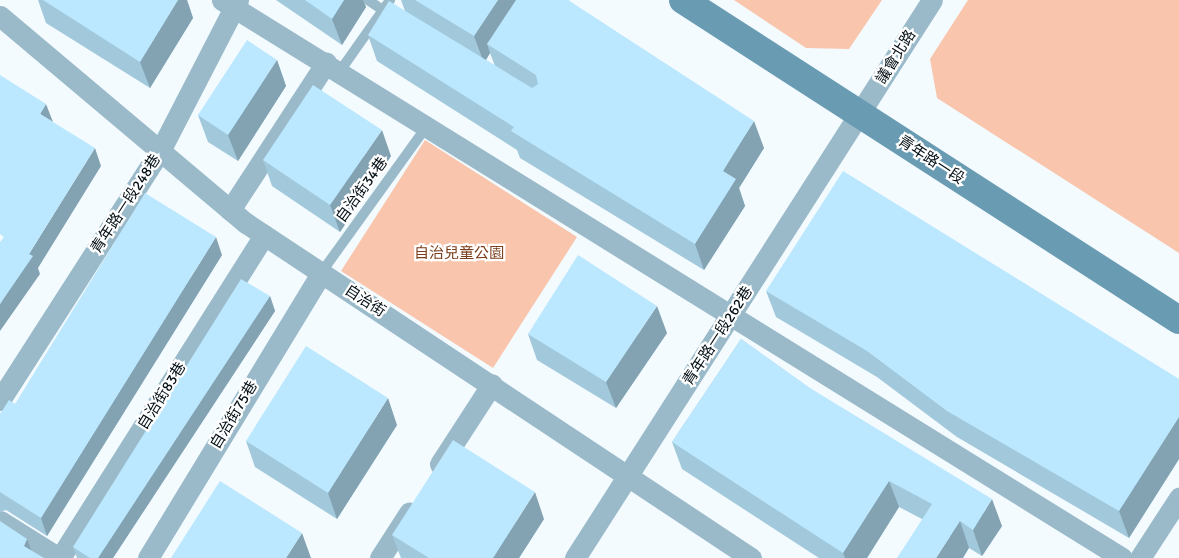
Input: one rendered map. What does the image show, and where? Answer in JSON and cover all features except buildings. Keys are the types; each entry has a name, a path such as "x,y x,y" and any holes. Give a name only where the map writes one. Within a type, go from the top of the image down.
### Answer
{"street":[{"name":"青年路一段","path":"683,0 1179,320"},
{"name":"議會北路","path":"860,115 932,0"},
{"path":"231,3 1122,558"},
{"name":"青年路一段248巷","path":"2,391 160,151 231,3"},
{"name":"自治街","path":"0,16 230,210 264,235 628,474 751,558"},
{"path":"230,210 333,67"},
{"name":"青年路一段262巷","path":"575,558 860,115"},
{"name":"自治街83巷","path":"59,558 264,235"},
{"name":"自治街75巷","path":"148,558 321,273"},
{"path":"380,558 492,384"},
{"path":"1140,558 1179,498"},
{"path":"0,521 59,558"}],"lane":[{"path":"368,0 411,28"},
{"path":"333,67 390,0"},
{"name":"自治街34巷","path":"321,273 427,126"}],"green space":[{"path":"734,0 882,0 849,49 806,48"},
{"path":"968,0 1179,0 1179,253 937,98 930,59"},
{"name":"自治兒童公園","path":"425,140 577,237 493,368 341,271"}]}
